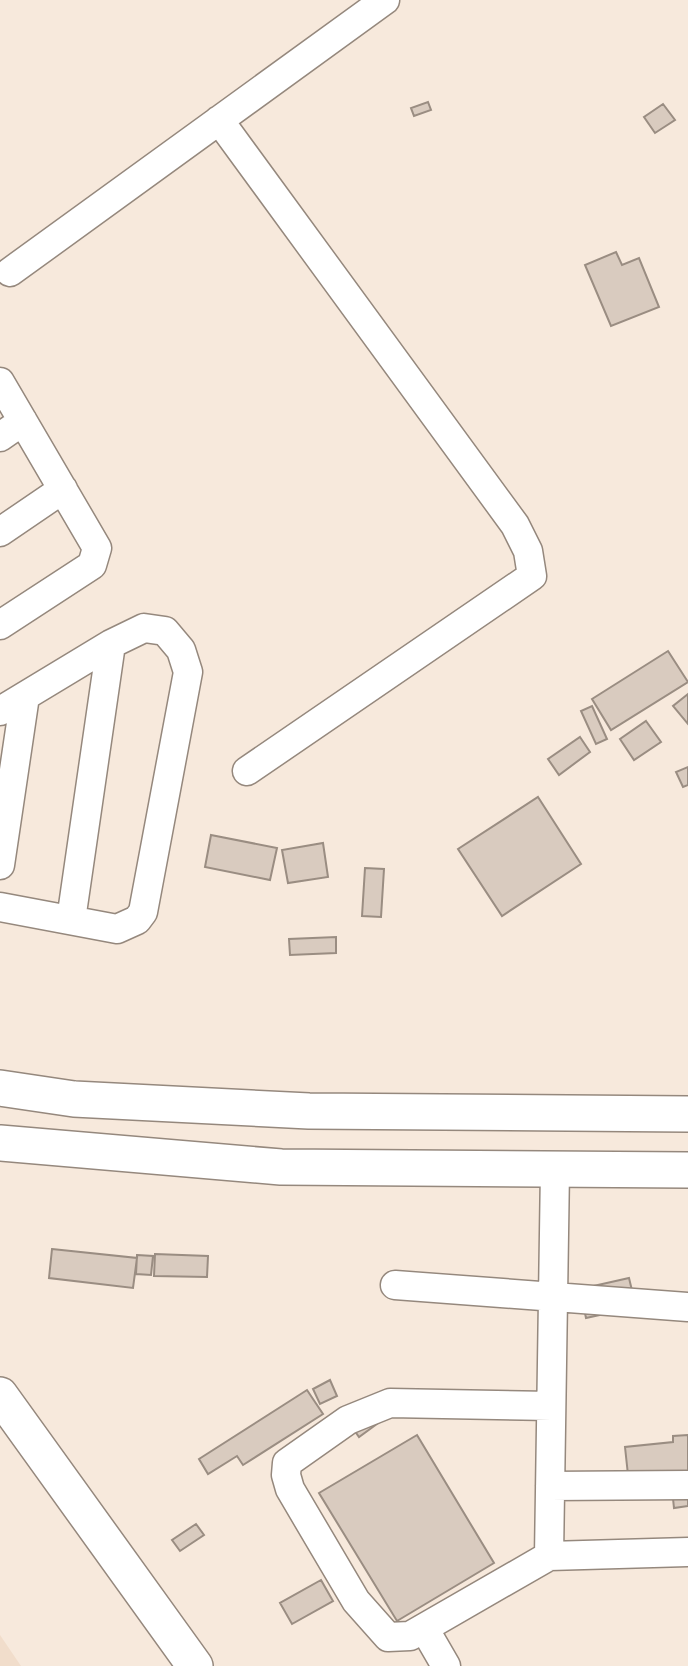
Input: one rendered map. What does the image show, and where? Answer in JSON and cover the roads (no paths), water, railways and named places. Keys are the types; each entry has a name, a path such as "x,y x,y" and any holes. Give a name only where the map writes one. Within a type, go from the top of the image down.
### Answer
{"main road":[{"path":"0,1088 74,1099 309,1111 688,1114"},
{"path":"0,1143 281,1167 688,1170"},
{"path":"0,1395 195,1666"}],"lane":[{"path":"3,268 219,120 385,0"},
{"path":"219,120 514,525 528,551 532,576 247,771"},
{"path":"0,382 97,548 92,565 0,625"},
{"path":"0,437 23,421"},
{"path":"0,533 63,489"},
{"path":"0,711 111,643 144,628 165,631 181,650 188,672 143,912 137,920 117,929 0,907"},
{"path":"71,920 111,643"},
{"path":"0,865 25,696"},
{"path":"548,1556 555,1169"},
{"path":"395,1285 688,1307"},
{"path":"551,1406 390,1403 348,1420 287,1463 286,1475 290,1489 356,1601 388,1637 410,1636 548,1556 688,1552"},
{"path":"550,1486 688,1485"},
{"path":"424,1628 446,1666"}]}
